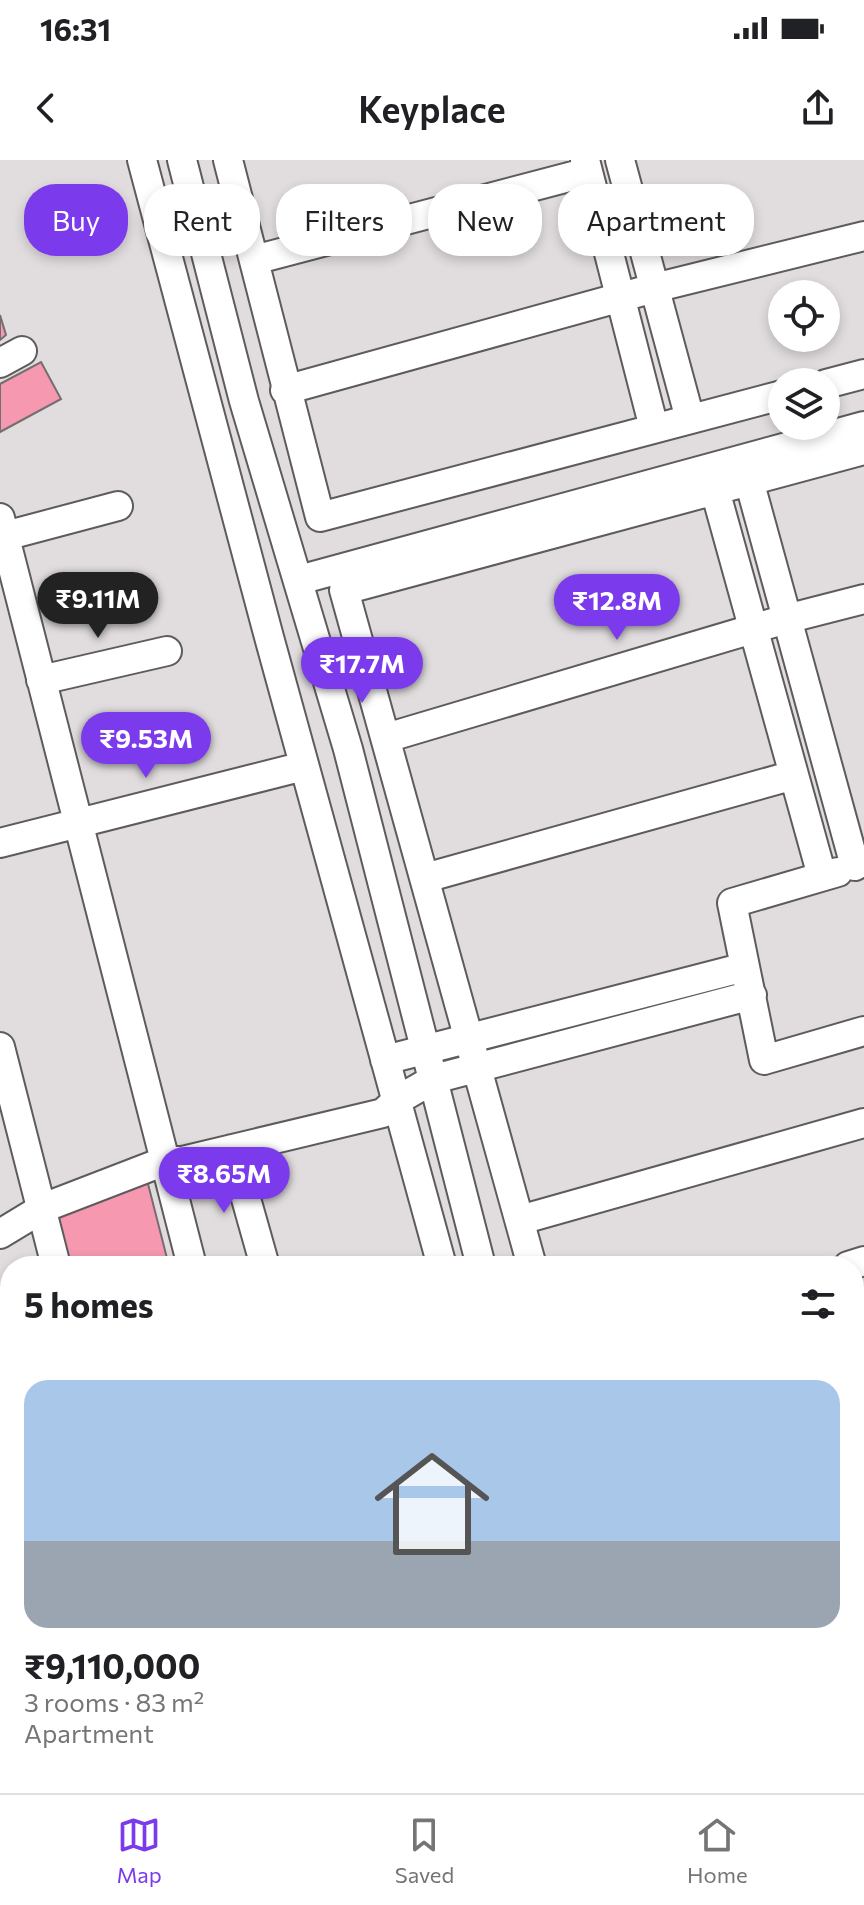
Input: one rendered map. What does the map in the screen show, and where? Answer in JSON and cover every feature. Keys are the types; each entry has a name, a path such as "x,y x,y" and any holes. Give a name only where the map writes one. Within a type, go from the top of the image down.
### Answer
{"street":[{"path":"142,160 439,1256"},
{"path":"182,160 244,401 348,749 478,1256"},
{"path":"228,160 320,517 768,399"},
{"path":"620,160 690,419"},
{"path":"254,260 587,166 654,428"},
{"path":"286,390 654,288 864,236"},
{"path":"840,380 864,374"},
{"path":"253,575 296,573 712,478 746,469 864,426"},
{"path":"746,469 864,450"},
{"path":"746,469 786,619 860,865 732,903 764,1060 864,1031"},
{"path":"712,478 822,876"},
{"path":"529,1256 344,590 712,478"},
{"path":"118,506 2,527 189,1256"},
{"path":"386,738 786,619 864,599"},
{"path":"41,680 167,651"},
{"path":"0,843 304,766"},
{"path":"425,878 794,775"},
{"path":"385,1060 745,967"},
{"path":"0,1234 43,1208 165,1161 182,1161 383,1113 396,1101 434,1079 752,995"},
{"path":"0,1047 54,1256"},
{"path":"520,1220 864,1123"},
{"path":"232,1149 262,1256"}],"building":[{"path":"0,315 6,335 0,340"},
{"path":"41,362 61,399 0,432 0,384"},
{"path":"147,1180 166,1256 67,1256 56,1214"}]}
